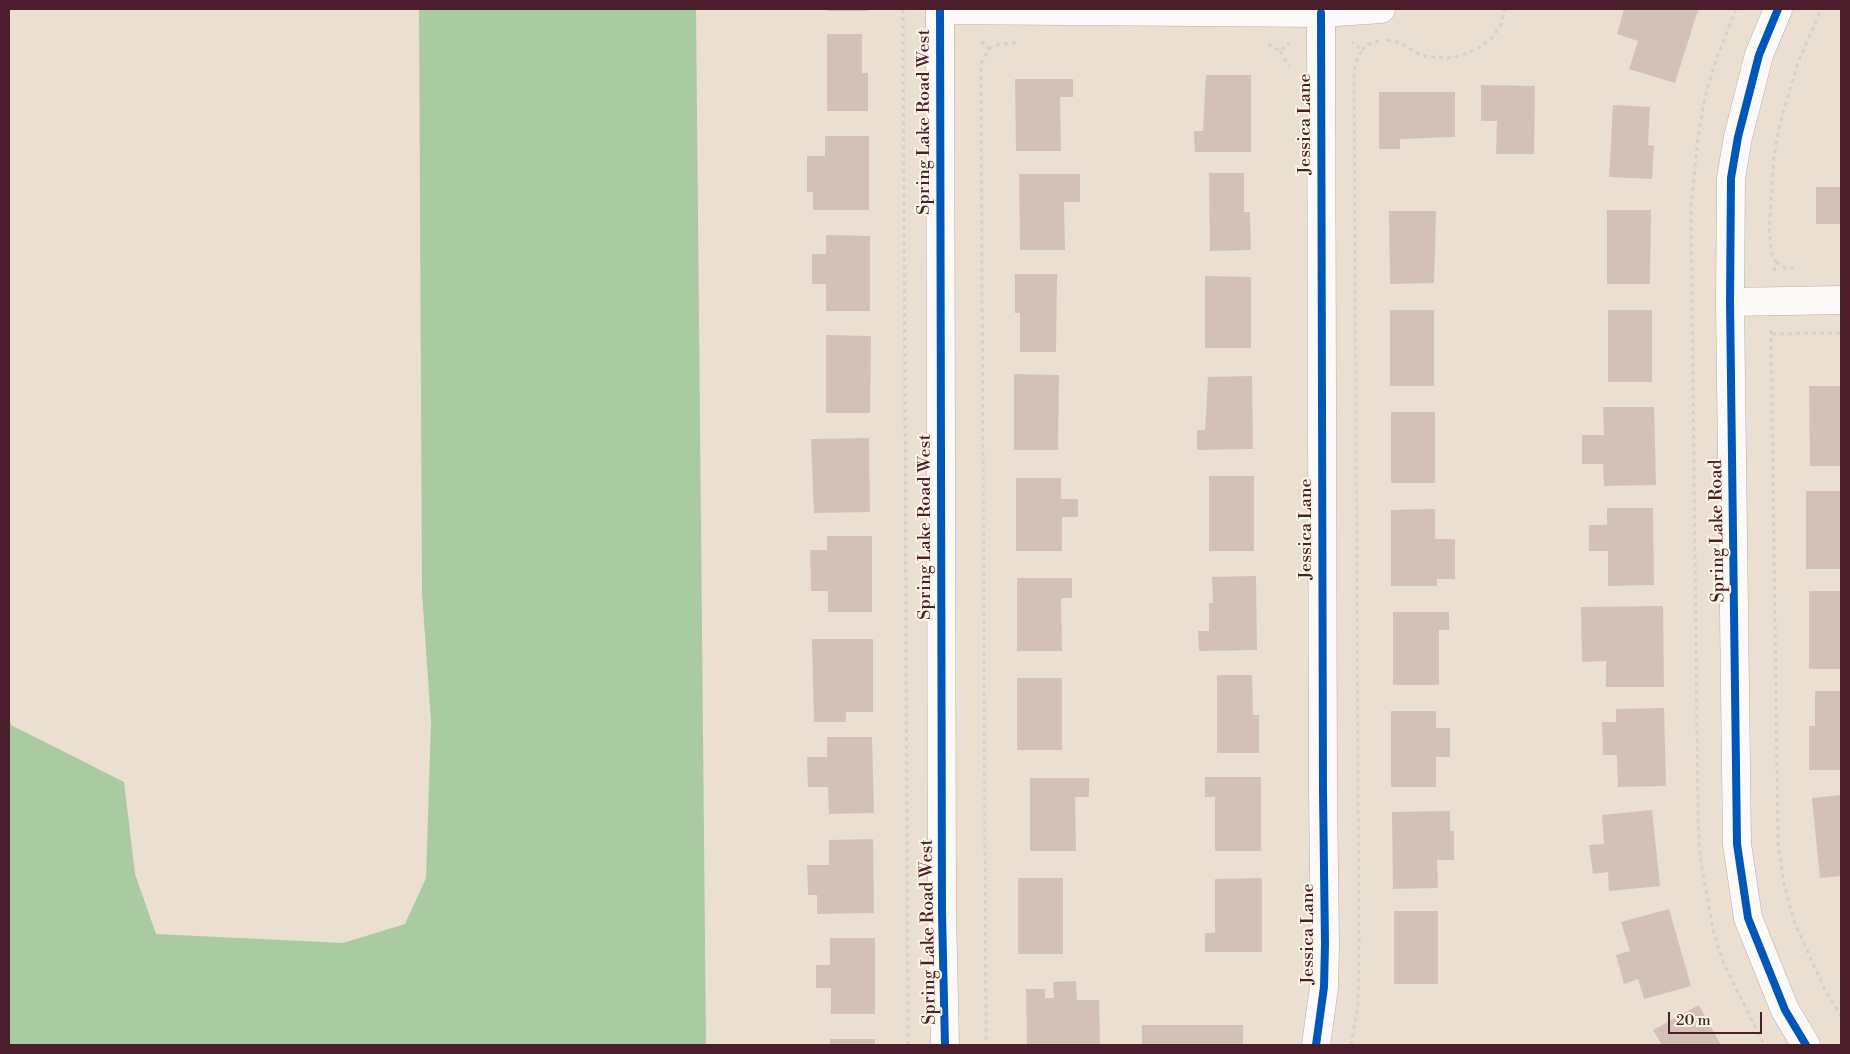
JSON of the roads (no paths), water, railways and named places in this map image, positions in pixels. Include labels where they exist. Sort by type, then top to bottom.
[{"type":"street","points":[[940,9],[1321,13],[1381,9]]},
{"type":"street","name":"Spring Lake Road West","points":[[940,9],[942,893],[945,1045]]},
{"type":"street","name":"Spring Lake Road","points":[[1778,9],[1759,55],[1738,136],[1731,178],[1730,302],[1737,844],[1748,918],[1785,1010],[1806,1045]]},
{"type":"street","name":"Jessica Lane","points":[[1316,1045],[1324,987],[1325,944],[1322,772],[1321,13]]},
{"type":"street","points":[[1730,302],[1841,300]]}]
